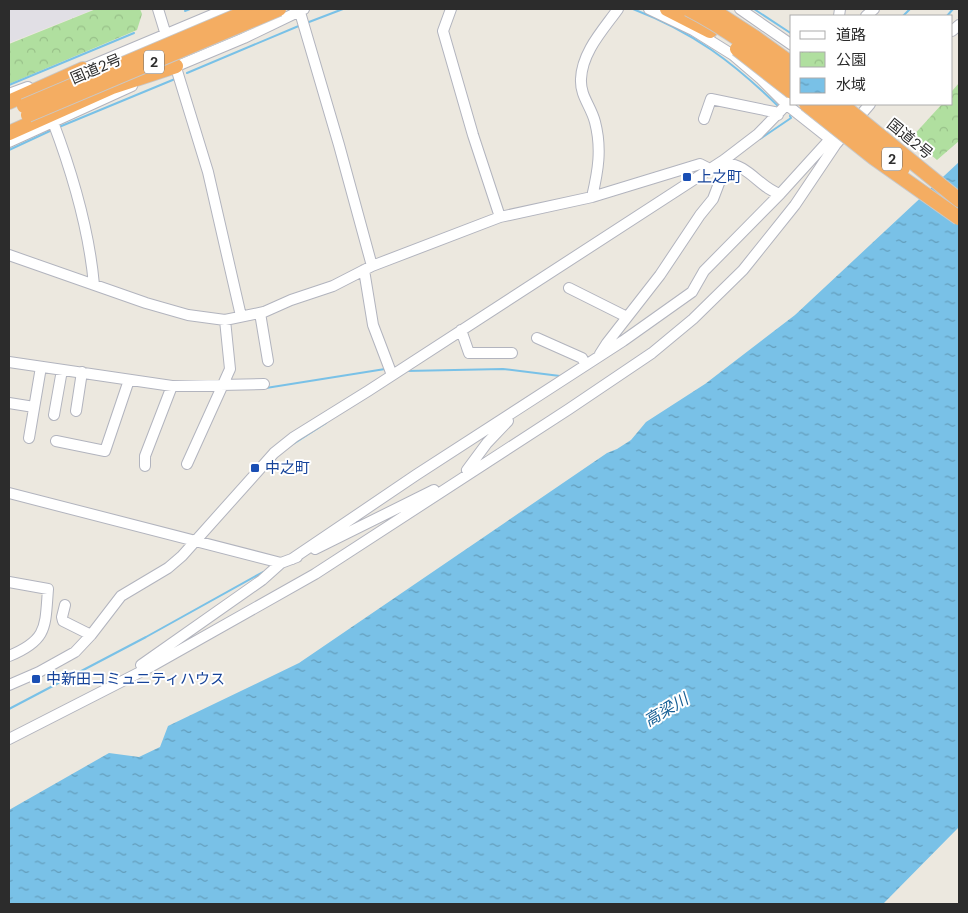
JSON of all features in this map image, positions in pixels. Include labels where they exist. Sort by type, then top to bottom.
[{"type":"highway","name":"国道2号","points":[[9,124],[26,110],[252,9]]},
{"type":"highway","name":"国道2号","points":[[9,112],[26,110],[279,9]]},
{"type":"highway","points":[[667,9],[710,31],[735,48],[790,99]]},
{"type":"highway","points":[[688,9],[743,42],[790,77]]},
{"type":"highway","points":[[711,9],[790,63]]},
{"type":"highway","points":[[728,9],[790,53]]},
{"type":"highway","points":[[9,133],[112,87],[176,66]]},
{"type":"highway","points":[[9,102],[83,69]]},
{"type":"highway","points":[[807,105],[874,158],[959,216]]},
{"type":"highway","name":"国道2号","points":[[825,105],[959,216]]},
{"type":"highway","name":"国道2号","points":[[842,105],[959,200]]},
{"type":"highway","points":[[853,105],[959,194]]},
{"type":"street","points":[[158,9],[208,172],[241,316]]},
{"type":"street","points":[[9,94],[64,72],[83,69],[226,9]]},
{"type":"street","points":[[9,142],[176,66],[244,38],[301,9],[339,145],[368,268],[373,325],[392,375]]},
{"type":"street","points":[[451,9],[443,30],[473,135],[500,218]]},
{"type":"street","points":[[592,198],[599,165],[599,154],[595,121],[581,92],[583,64],[595,41],[618,9]]},
{"type":"street","points":[[9,685],[39,672],[75,652],[91,635],[121,596],[168,568],[197,541],[200,535],[274,453],[294,437],[710,169],[725,162],[778,115],[790,99],[714,42],[678,22],[649,9]]},
{"type":"street","points":[[740,9],[790,44]]},
{"type":"street","points":[[747,67],[774,32]]},
{"type":"street","points":[[704,119],[711,99],[774,112],[778,115]]},
{"type":"street","points":[[796,105],[833,142]]},
{"type":"street","points":[[292,559],[585,363],[598,357],[692,292],[704,271],[869,105]]},
{"type":"street","points":[[53,122],[84,215],[92,258],[94,285]]},
{"type":"street","points":[[9,739],[135,674],[315,574],[652,353],[693,319],[742,270],[795,205],[833,142]]},
{"type":"street","points":[[725,162],[753,175],[772,192],[780,194]]},
{"type":"street","points":[[598,357],[660,275],[700,215],[713,199],[725,162]]},
{"type":"street","points":[[9,255],[146,303],[188,315],[225,320],[260,313],[333,286],[368,268],[500,218],[592,198],[700,164],[710,169]]},
{"type":"street","points":[[569,288],[627,317]]},
{"type":"street","points":[[260,313],[268,362]]},
{"type":"street","points":[[187,464],[230,369],[225,320]]},
{"type":"street","points":[[461,330],[469,353],[512,353]]},
{"type":"street","points":[[537,338],[582,358],[585,363]]},
{"type":"street","points":[[9,362],[40,369],[171,389],[264,384]]},
{"type":"street","points":[[29,438],[40,369]]},
{"type":"street","points":[[54,415],[62,372]]},
{"type":"street","points":[[76,411],[82,375]]},
{"type":"street","points":[[56,441],[105,451],[128,382]]},
{"type":"street","points":[[145,466],[145,456],[171,389]]},
{"type":"street","points":[[9,403],[34,408]]},
{"type":"street","points":[[469,473],[468,470],[487,443],[517,413],[518,409]]},
{"type":"street","points":[[135,674],[141,665],[262,580],[281,563],[335,540],[439,487],[450,486]]},
{"type":"street","points":[[9,493],[281,563]]},
{"type":"street","points":[[9,582],[48,589],[44,626],[40,637],[9,656]]},
{"type":"street","points":[[65,605],[63,621],[91,635]]},
{"type":"shaded area","points":[[9,9],[95,9],[9,43]]},
{"type":"green space","points":[[96,9],[140,9],[142,14],[137,30],[9,84],[9,44]]},
{"type":"green space","points":[[959,83],[959,141],[937,160],[911,138],[941,105],[953,105],[953,90]]},
{"type":"water","name":"高梁川","points":[[959,162],[959,827],[883,904],[9,904],[9,810],[109,753],[139,757],[160,747],[168,726],[299,663],[607,453],[631,440],[646,422],[705,384],[795,315]]},
{"type":"waterway","points":[[185,11],[190,9]]},
{"type":"waterway","points":[[309,22],[343,9]]},
{"type":"waterway","points":[[633,9],[675,28],[711,50],[745,76],[779,107]]},
{"type":"waterway","points":[[754,9],[790,33]]},
{"type":"waterway","points":[[904,15],[910,9]]},
{"type":"waterway","points":[[948,15],[953,9]]},
{"type":"waterway","points":[[187,73],[301,25]]},
{"type":"waterway","points":[[9,85],[134,33]]},
{"type":"waterway","points":[[59,127],[175,79]]},
{"type":"waterway","points":[[760,139],[791,118],[790,116]]},
{"type":"waterway","points":[[9,150],[52,130]]},
{"type":"waterway","points":[[780,187],[784,183]]},
{"type":"waterway","points":[[266,388],[385,369]]},
{"type":"waterway","points":[[406,371],[503,369],[560,376]]},
{"type":"waterway","points":[[290,446],[326,423]]},
{"type":"waterway","points":[[9,709],[146,637],[263,572]]},
{"type":"place","name":"上之町","points":[[687,177]]},
{"type":"place","name":"中之町","points":[[255,468]]},
{"type":"place","name":"中新田コミュニティハウス","points":[[36,679]]}]
